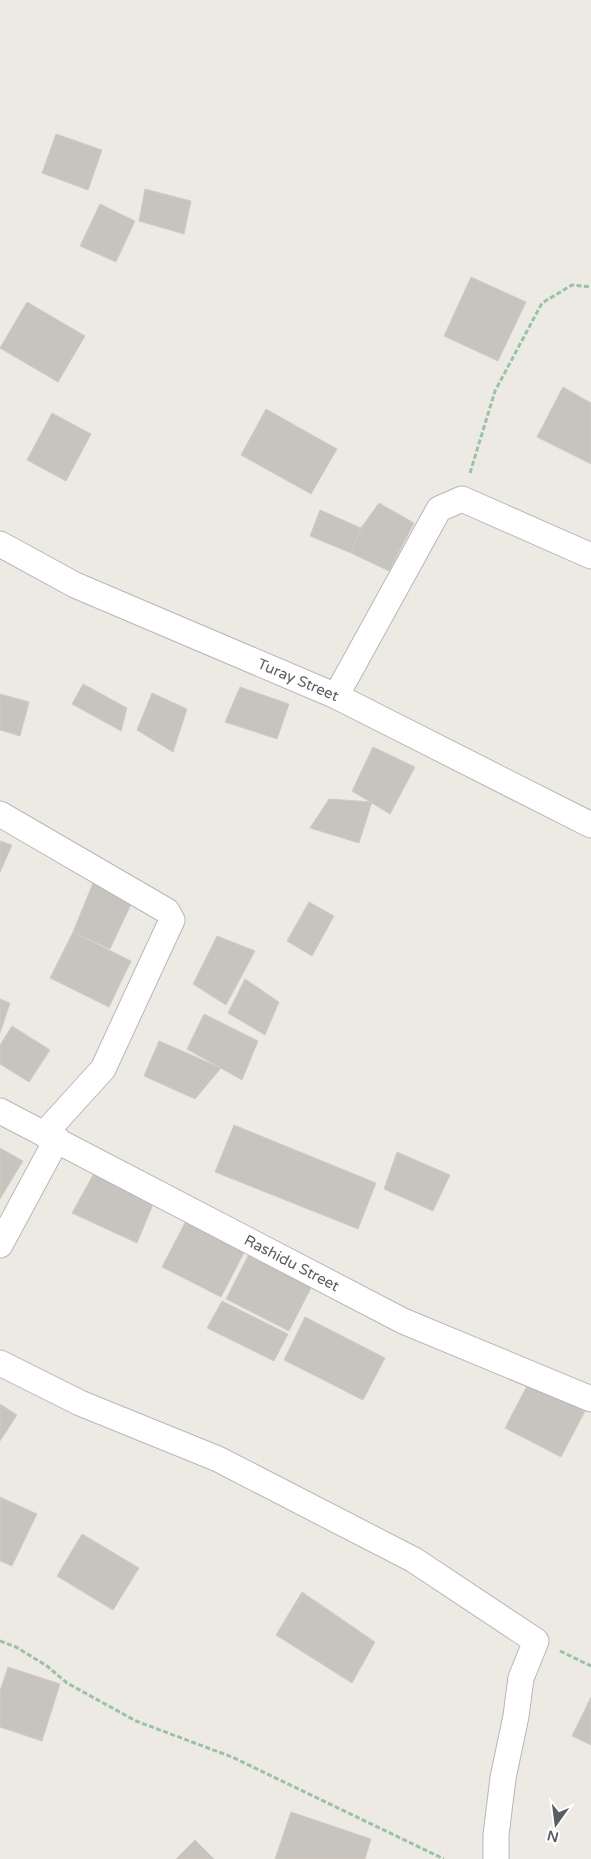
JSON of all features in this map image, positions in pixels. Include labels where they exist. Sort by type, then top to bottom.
[{"type":"street","points":[[336,696],[439,509],[462,499],[591,556]]},
{"type":"street","name":"Turay Street","points":[[0,544],[75,585],[336,696],[591,825]]},
{"type":"street","points":[[0,814],[167,911],[172,920],[103,1069],[50,1136],[0,1244]]},
{"type":"street","name":"Rashidu Street","points":[[0,1111],[403,1321],[591,1399]]},
{"type":"street","points":[[0,1363],[80,1403],[218,1459],[414,1560],[536,1641],[522,1678],[516,1716],[502,1778],[496,1835],[496,1859]]},
{"type":"path","points":[[462,499],[495,391],[542,302],[572,285],[591,287]]},
{"type":"path","points":[[0,1641],[16,1647],[47,1666],[67,1684],[136,1721],[232,1757],[444,1859]]},
{"type":"path","points":[[536,1641],[591,1666]]},
{"type":"building","points":[[56,134],[102,150],[88,190],[42,173]]},
{"type":"building","points":[[145,189],[191,201],[184,234],[139,221]]},
{"type":"building","points":[[100,204],[135,221],[116,262],[80,246]]},
{"type":"building","points":[[471,277],[526,302],[498,361],[444,336]]},
{"type":"building","points":[[27,302],[85,336],[58,382],[0,348]]},
{"type":"building","points":[[563,387],[591,403],[591,464],[537,437]]},
{"type":"building","points":[[266,409],[337,449],[311,494],[241,455]]},
{"type":"building","points":[[52,413],[91,434],[66,481],[27,460]]},
{"type":"building","points":[[379,503],[414,523],[389,571],[351,553],[361,528]]},
{"type":"building","points":[[320,510],[361,528],[351,553],[310,536]]},
{"type":"building","points":[[83,684],[127,708],[121,731],[72,704]]},
{"type":"building","points":[[240,687],[289,704],[277,739],[225,722]]},
{"type":"building","points":[[152,693],[187,709],[173,752],[137,730]]},
{"type":"building","points":[[0,694],[29,702],[20,736],[0,730]]},
{"type":"building","points":[[373,747],[415,767],[390,814],[352,791]]},
{"type":"building","points":[[329,799],[372,802],[359,843],[310,828]]},
{"type":"building","points":[[0,841],[12,845],[0,872]]},
{"type":"building","points":[[93,883],[133,900],[110,949],[73,932]]},
{"type":"building","points":[[309,902],[334,916],[312,956],[287,941]]},
{"type":"building","points":[[73,932],[131,961],[109,1007],[50,978]]},
{"type":"building","points":[[217,936],[255,951],[226,1005],[193,984]]},
{"type":"building","points":[[245,979],[279,1002],[265,1035],[228,1013]]},
{"type":"building","points":[[0,999],[10,1003],[0,1033]]},
{"type":"building","points":[[204,1014],[258,1041],[242,1080],[187,1049]]},
{"type":"building","points":[[12,1026],[50,1050],[29,1082],[0,1064],[0,1045]]},
{"type":"building","points":[[159,1041],[221,1068],[195,1099],[144,1076]]},
{"type":"building","points":[[234,1125],[376,1183],[358,1229],[215,1172]]},
{"type":"building","points":[[0,1148],[23,1161],[0,1199]]},
{"type":"building","points":[[397,1152],[450,1175],[433,1211],[384,1189]]},
{"type":"building","points":[[97,1168],[156,1197],[137,1243],[72,1213]]},
{"type":"building","points":[[187,1219],[246,1249],[221,1297],[162,1267]]},
{"type":"building","points":[[253,1246],[316,1278],[289,1331],[226,1299]]},
{"type":"building","points":[[222,1301],[288,1334],[274,1361],[207,1328]]},
{"type":"building","points":[[305,1317],[385,1358],[363,1400],[284,1360]]},
{"type":"building","points":[[529,1382],[585,1411],[561,1457],[505,1428]]},
{"type":"building","points":[[0,1404],[17,1415],[0,1441]]},
{"type":"building","points":[[0,1497],[37,1514],[12,1566],[0,1561]]},
{"type":"building","points":[[82,1534],[139,1568],[113,1610],[57,1576]]},
{"type":"building","points":[[302,1592],[375,1642],[352,1683],[276,1635]]},
{"type":"building","points":[[8,1667],[60,1684],[42,1741],[0,1727],[0,1691]]},
{"type":"building","points":[[591,1697],[591,1745],[572,1736]]},
{"type":"building","points":[[291,1812],[371,1839],[365,1859],[275,1859]]},
{"type":"building","points":[[195,1840],[214,1859],[176,1859]]}]
